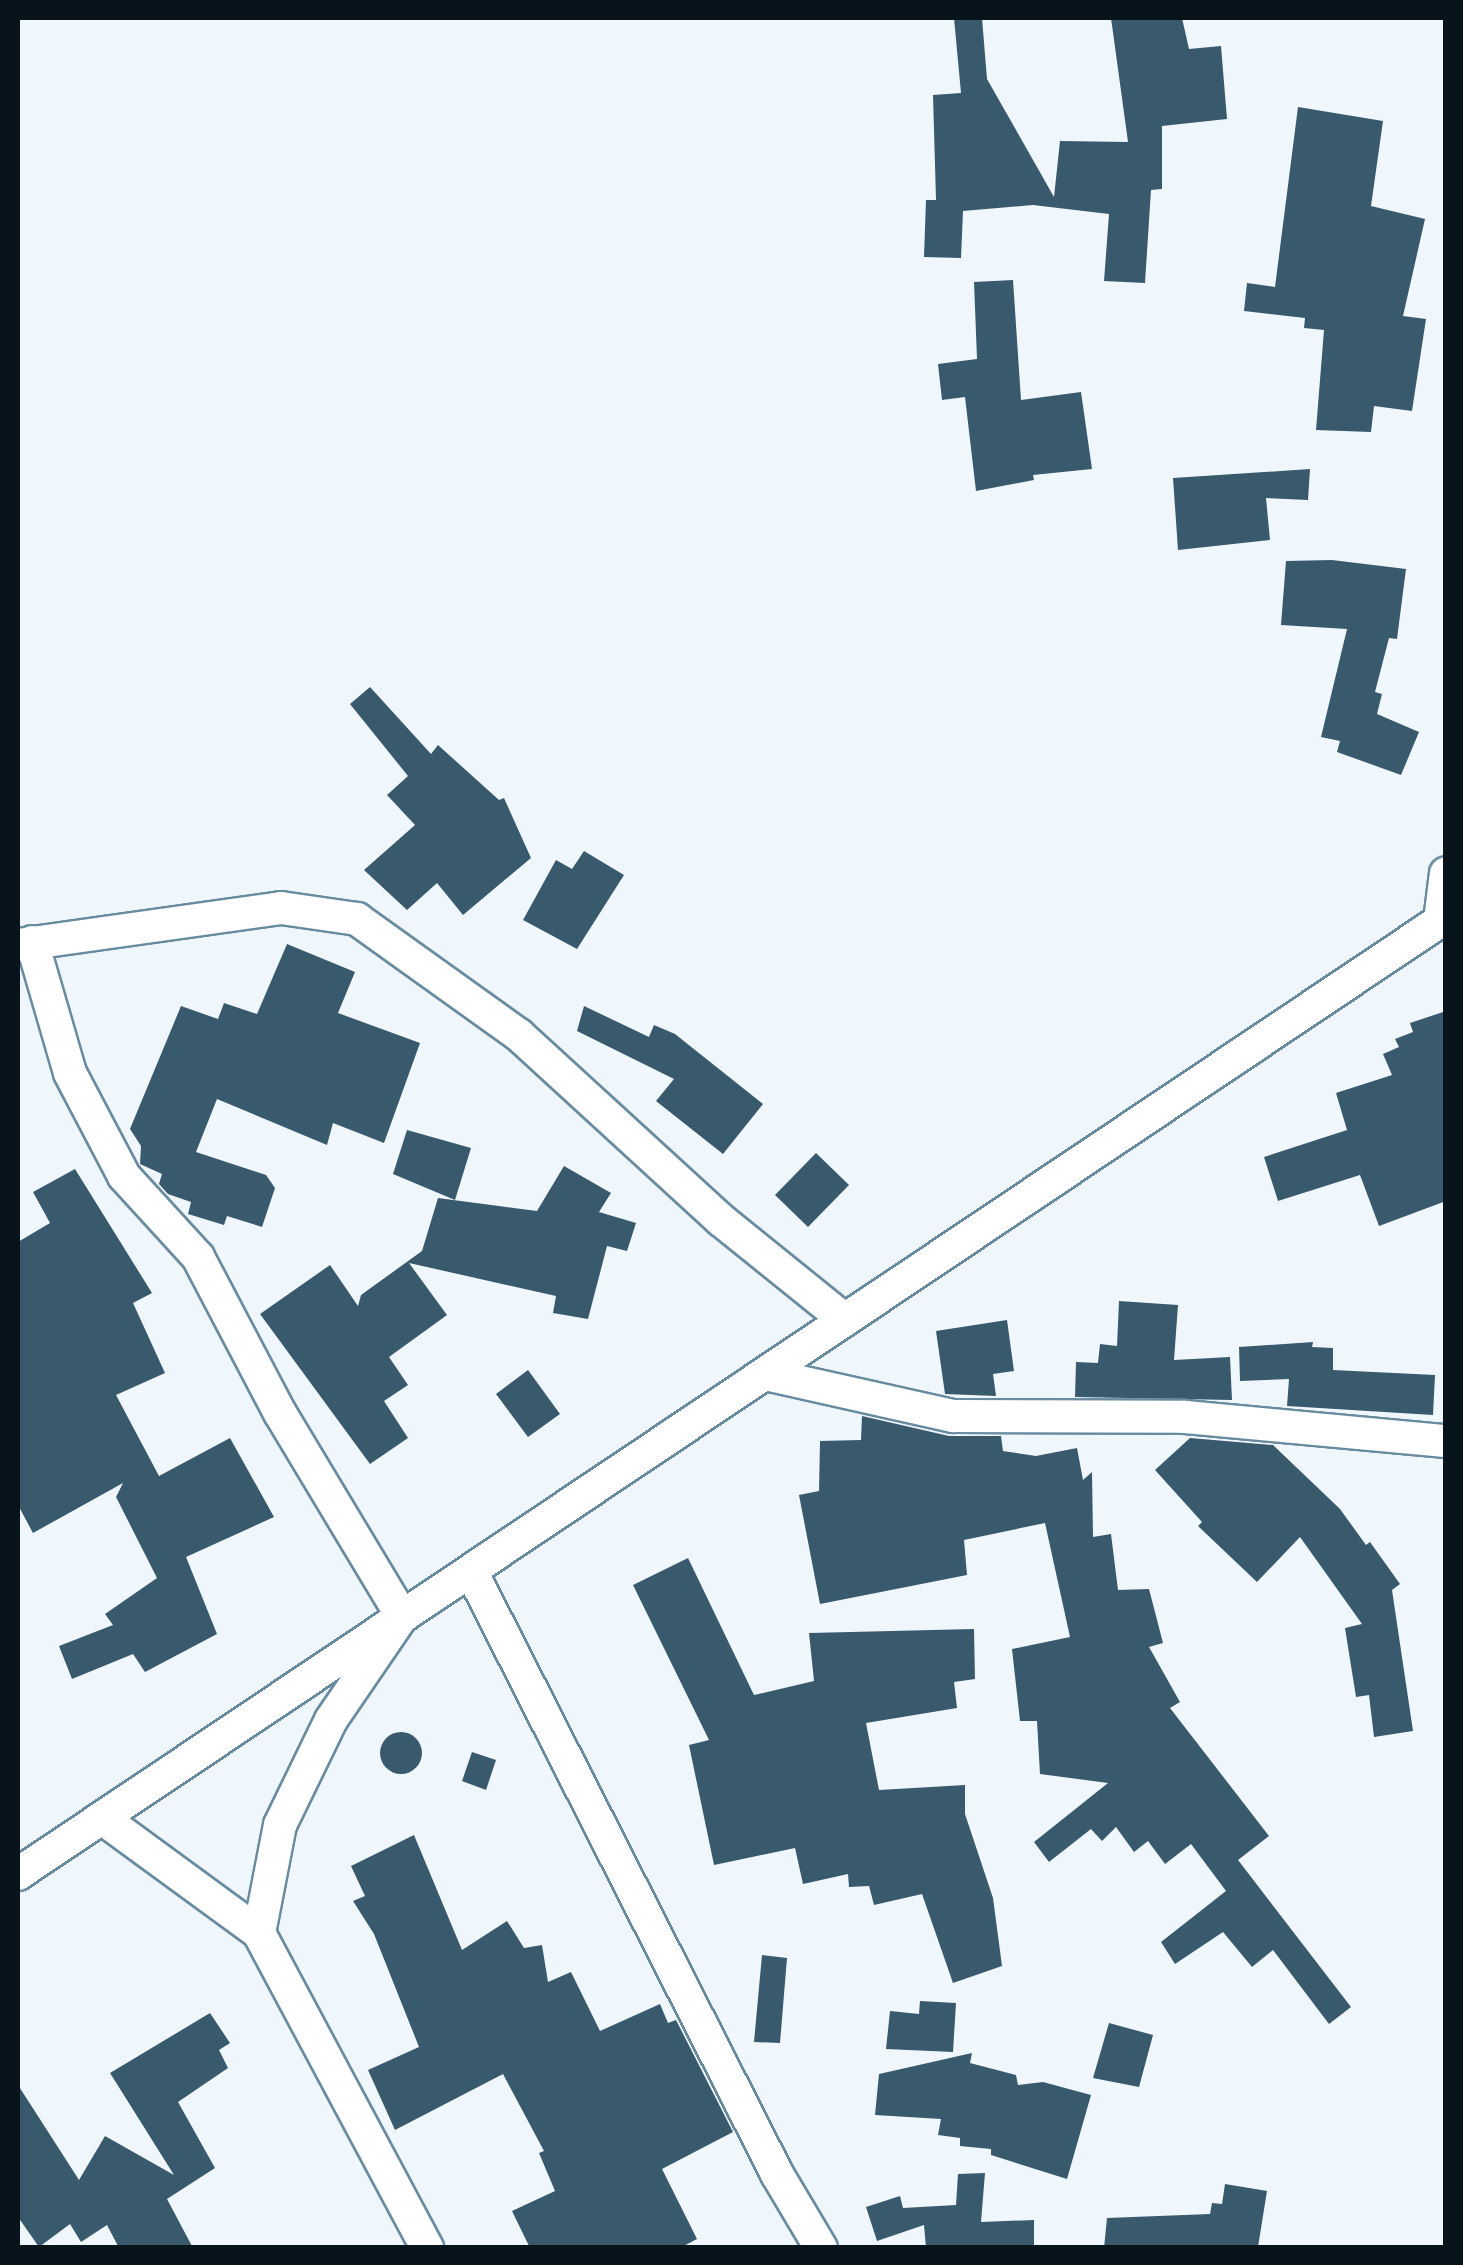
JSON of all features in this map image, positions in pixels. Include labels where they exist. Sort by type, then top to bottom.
[{"type":"street","points":[[18,1874],[1443,919],[1446,873]]},
{"type":"street","points":[[402,1616],[280,1413],[198,1257],[124,1176],[70,1074],[25,944],[281,908],[357,919],[518,1036],[721,1220],[845,1320]]},
{"type":"street","points":[[765,1374],[953,1416],[1186,1417],[1446,1441]]},
{"type":"street","points":[[470,1571],[777,2174],[821,2248]]},
{"type":"street","points":[[259,1933],[280,1824],[331,1720],[402,1616]]},
{"type":"street","points":[[102,1818],[259,1933],[425,2247]]},
{"type":"building","points":[[954,18],[982,18],[987,79],[1054,197],[1060,141],[1128,142],[1111,18],[1182,18],[1189,49],[1221,46],[1227,119],[1162,126],[1162,189],[1151,190],[1145,283],[1104,281],[1109,214],[1033,205],[963,211],[961,258],[924,257],[926,200],[936,200],[933,95],[961,93]]},
{"type":"building","points":[[1298,107],[1383,121],[1371,206],[1425,219],[1403,316],[1426,319],[1412,411],[1374,406],[1371,432],[1316,430],[1324,330],[1304,328],[1305,318],[1244,311],[1247,283],[1275,287]]},
{"type":"building","points":[[1013,280],[1021,400],[1081,392],[1092,469],[1033,475],[1034,480],[976,491],[965,397],[942,400],[938,364],[977,359],[974,282]]},
{"type":"building","points":[[1310,469],[1308,500],[1266,498],[1270,540],[1178,550],[1173,478]]},
{"type":"building","points":[[1332,560],[1406,569],[1397,639],[1389,638],[1375,692],[1382,694],[1377,714],[1419,732],[1401,775],[1337,752],[1340,741],[1321,737],[1347,629],[1281,625],[1286,561]]},
{"type":"building","points":[[370,687],[431,754],[438,745],[499,800],[504,798],[531,858],[463,915],[437,883],[407,910],[364,870],[415,825],[387,795],[408,776],[350,704]]},
{"type":"building","points":[[584,851],[624,875],[577,949],[523,920],[556,860],[572,869]]},
{"type":"building","points":[[287,944],[355,972],[338,1013],[420,1043],[384,1143],[333,1123],[327,1145],[217,1099],[196,1152],[266,1175],[275,1188],[262,1227],[227,1216],[224,1225],[188,1214],[191,1202],[168,1194],[159,1184],[162,1174],[140,1164],[141,1146],[130,1129],[181,1006],[218,1019],[224,1003],[257,1014]]},
{"type":"building","points":[[584,1006],[649,1037],[654,1025],[675,1034],[763,1104],[723,1154],[656,1101],[674,1079],[577,1031]]},
{"type":"building","points":[[1446,1011],[1446,1201],[1379,1226],[1360,1175],[1278,1201],[1264,1157],[1347,1130],[1336,1093],[1392,1075],[1383,1054],[1399,1047],[1395,1039],[1413,1032],[1410,1023]]},
{"type":"building","points":[[407,1130],[471,1148],[455,1200],[393,1174]]},
{"type":"building","points":[[816,1153],[849,1185],[808,1227],[775,1195]]},
{"type":"building","points":[[564,1166],[611,1193],[599,1212],[636,1223],[627,1251],[607,1246],[588,1319],[553,1313],[556,1296],[409,1263],[447,1315],[389,1357],[408,1385],[384,1401],[408,1438],[370,1464],[260,1314],[330,1265],[358,1306],[361,1295],[422,1251],[438,1198],[537,1211]]},
{"type":"building","points":[[75,1169],[152,1293],[133,1303],[165,1373],[116,1395],[159,1476],[230,1438],[274,1517],[186,1557],[217,1634],[145,1672],[133,1654],[72,1679],[59,1646],[113,1625],[105,1614],[157,1578],[116,1497],[123,1483],[33,1533],[18,1505],[18,1242],[50,1223],[33,1192]]},
{"type":"building","points":[[1119,1301],[1178,1305],[1174,1360],[1230,1357],[1232,1400],[1075,1397],[1076,1362],[1098,1363],[1100,1344],[1117,1346]]},
{"type":"building","points":[[1007,1320],[1014,1371],[993,1374],[996,1396],[945,1394],[936,1331]]},
{"type":"building","points":[[1313,1342],[1312,1347],[1333,1348],[1333,1370],[1435,1375],[1433,1415],[1287,1406],[1289,1379],[1240,1381],[1239,1347]]},
{"type":"building","points":[[528,1370],[560,1414],[528,1437],[496,1394]]},
{"type":"building","points":[[862,1416],[949,1436],[1001,1436],[1003,1451],[1036,1456],[1077,1448],[1083,1480],[1092,1472],[1093,1537],[1111,1534],[1118,1590],[1149,1589],[1163,1643],[1149,1647],[1180,1702],[1170,1708],[1269,1836],[1238,1860],[1351,2007],[1329,2024],[1273,1950],[1252,1967],[1223,1932],[1175,1964],[1161,1942],[1226,1891],[1191,1844],[1165,1864],[1148,1841],[1134,1852],[1116,1827],[1102,1841],[1091,1829],[1049,1862],[1034,1842],[1108,1783],[1040,1774],[1037,1721],[1020,1721],[1012,1649],[1070,1637],[1045,1523],[964,1540],[967,1575],[820,1604],[799,1495],[819,1491],[820,1441],[861,1440]]},
{"type":"building","points":[[1190,1438],[1273,1445],[1340,1509],[1366,1545],[1370,1542],[1400,1584],[1392,1590],[1413,1731],[1374,1737],[1369,1695],[1356,1697],[1345,1628],[1362,1624],[1300,1537],[1257,1582],[1198,1526],[1202,1522],[1155,1470]]},
{"type":"building","points":[[688,1558],[754,1695],[814,1681],[809,1633],[974,1629],[975,1679],[954,1682],[957,1708],[866,1723],[879,1790],[965,1785],[965,1814],[993,1898],[1002,1966],[953,1983],[922,1894],[874,1905],[869,1886],[849,1887],[848,1874],[803,1884],[795,1848],[714,1865],[689,1745],[709,1740],[633,1585]]},
{"type":"building","points":[[401,1732],[416,1738],[422,1753],[416,1768],[401,1774],[386,1768],[380,1753],[386,1738]]},
{"type":"building","points":[[472,1752],[496,1760],[486,1790],[462,1781]]},
{"type":"building","points":[[414,1835],[462,1950],[507,1921],[524,1948],[542,1945],[548,1982],[571,1972],[600,2031],[660,2004],[668,2023],[676,2020],[733,2132],[662,2169],[697,2239],[680,2248],[530,2248],[512,2211],[555,2191],[539,2153],[544,2151],[503,2074],[395,2130],[368,2070],[419,2047],[374,1934],[353,1901],[365,1896],[351,1866]]},
{"type":"building","points":[[762,1955],[787,1958],[780,2043],[754,2042]]},
{"type":"building","points":[[920,2001],[956,2003],[953,2052],[886,2049],[890,2011],[919,2014]]},
{"type":"building","points":[[210,2013],[230,2043],[219,2050],[228,2068],[178,2102],[215,2168],[167,2199],[193,2248],[119,2248],[107,2225],[81,2242],[70,2224],[39,2247],[18,2217],[18,2085],[79,2180],[105,2136],[174,2175],[110,2073]]},
{"type":"building","points":[[1109,2023],[1153,2035],[1139,2087],[1093,2078]]},
{"type":"building","points":[[972,2053],[970,2063],[1016,2075],[1018,2085],[1043,2082],[1091,2095],[1067,2179],[991,2155],[991,2149],[960,2146],[960,2138],[938,2135],[941,2119],[875,2115],[879,2074]]},
{"type":"building","points":[[985,2173],[981,2222],[1034,2220],[1034,2248],[926,2248],[924,2225],[877,2241],[866,2207],[900,2196],[903,2208],[956,2205],[958,2174]]},
{"type":"building","points":[[1225,2184],[1267,2191],[1258,2247],[1104,2248],[1107,2218],[1210,2214],[1212,2203],[1222,2204]]}]
